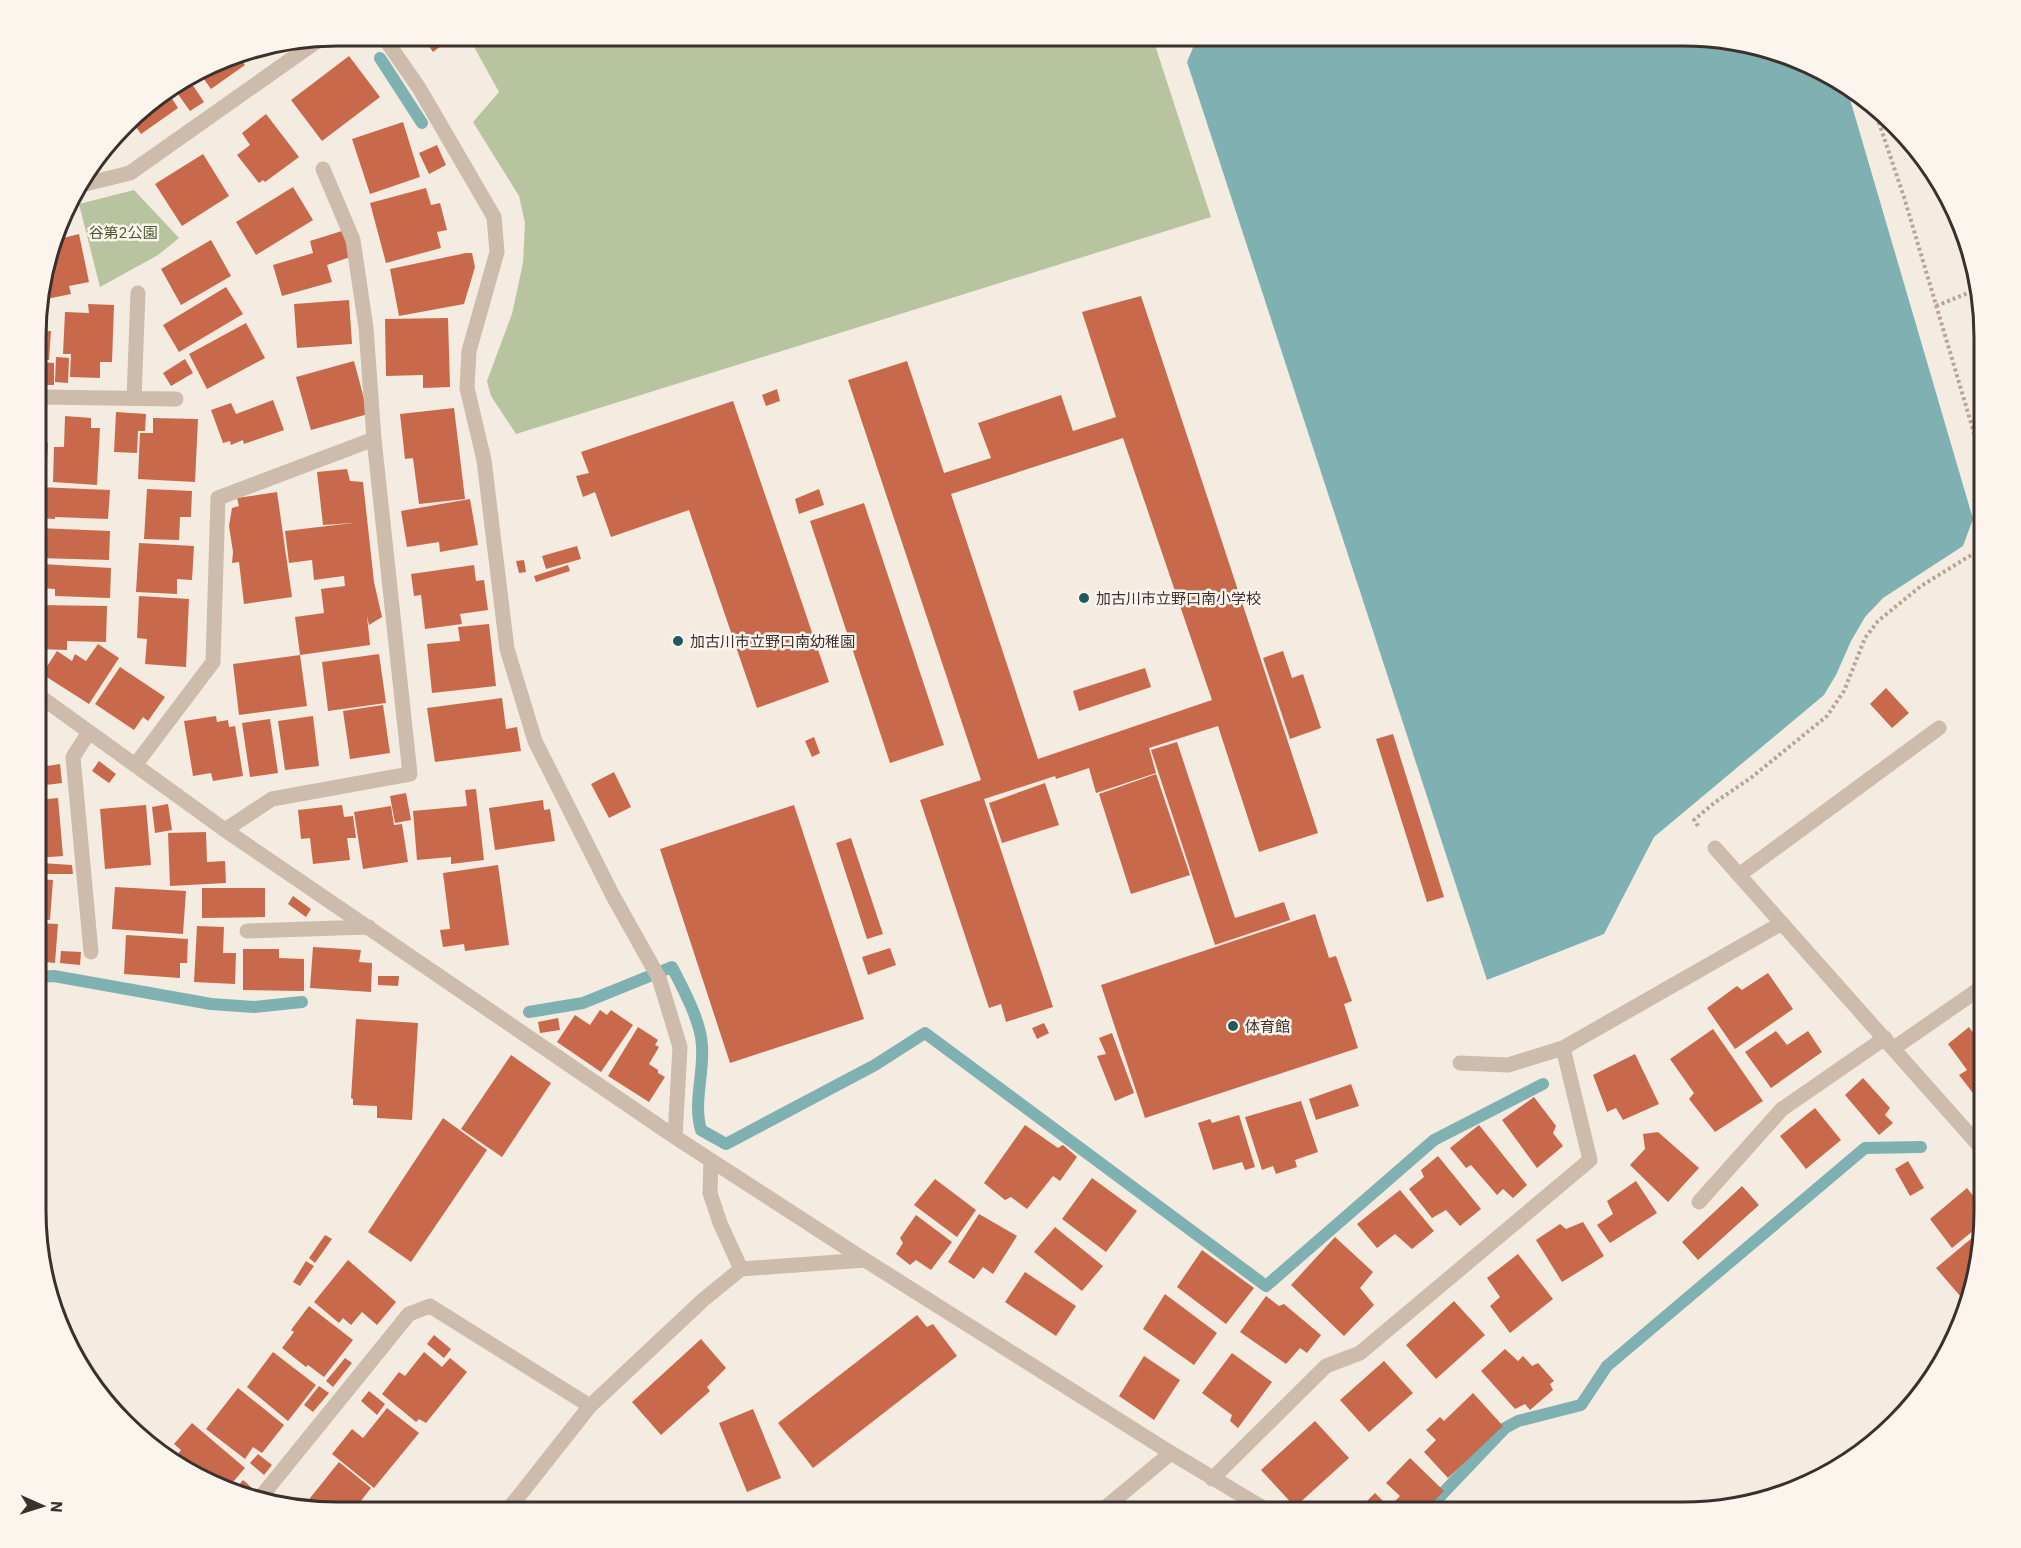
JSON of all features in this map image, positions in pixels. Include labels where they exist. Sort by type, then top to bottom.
[{"type":"street","points":[[389,46],[419,88],[494,218],[497,252],[469,351],[467,388],[484,460],[507,649],[536,741],[613,896],[658,978],[680,1047],[675,1137]]},
{"type":"street","points":[[92,182],[130,173],[307,48]]},
{"type":"street","points":[[225,830],[272,799],[410,774],[374,439],[366,328],[353,240],[323,169]]},
{"type":"street","points":[[134,398],[138,293]]},
{"type":"street","points":[[46,397],[176,399]]},
{"type":"street","points":[[136,764],[213,662],[218,498],[374,439]]},
{"type":"street","points":[[46,701],[225,830],[675,1137],[865,1260],[1212,1479],[1252,1502]]},
{"type":"street","points":[[1739,875],[1939,728]]},
{"type":"street","points":[[89,732],[73,757],[91,952]]},
{"type":"street","points":[[1715,848],[1974,1141]]},
{"type":"street","points":[[1460,1063],[1508,1065],[1563,1048],[1782,924]]},
{"type":"street","points":[[247,931],[369,927]]},
{"type":"street","points":[[1700,1202],[1782,1109],[1974,991]]},
{"type":"street","points":[[1212,1479],[1326,1366],[1360,1353],[1590,1160],[1563,1048]]},
{"type":"street","points":[[711,1160],[710,1193],[720,1223],[741,1269]]},
{"type":"street","points":[[514,1502],[590,1406],[703,1300],[741,1269],[865,1260]]},
{"type":"street","points":[[264,1493],[409,1314],[430,1306],[590,1406]]},
{"type":"street","points":[[1112,1502],[1171,1453]]},
{"type":"path","points":[[1879,123],[1904,197],[1974,433]]},
{"type":"path","points":[[1936,306],[1971,292]]},
{"type":"path","points":[[1715,848],[1694,820],[1714,802],[1752,777],[1827,716],[1844,691],[1865,638],[1878,621],[1921,586],[1974,553]]},
{"type":"green space","points":[[474,46],[1155,46],[1211,217],[516,434],[491,396],[487,381],[512,314],[523,263],[525,223],[519,196],[473,122],[499,92]]},
{"type":"green space","name":"谷第2公園","points":[[134,190],[179,238],[158,255],[100,287],[79,204]]},
{"type":"water","points":[[1194,46],[1703,47],[1740,52],[1777,62],[1829,85],[1850,99],[1973,519],[1963,546],[1883,598],[1865,617],[1824,695],[1654,837],[1604,934],[1487,980],[1187,62]]},
{"type":"building","points":[[429,46],[441,46],[433,52]]},
{"type":"building","points":[[349,56],[380,97],[322,141],[291,100]]},
{"type":"building","points":[[243,62],[245,65],[211,89],[204,79]]},
{"type":"building","points":[[193,85],[204,102],[190,111],[178,94]]},
{"type":"building","points":[[172,99],[178,108],[141,134],[137,128]]},
{"type":"building","points":[[266,114],[299,157],[265,182],[263,180],[259,183],[237,155],[250,145],[242,133]]},
{"type":"building","points":[[403,122],[420,177],[370,194],[352,139]]},
{"type":"building","points":[[437,145],[446,165],[429,174],[419,153]]},
{"type":"building","points":[[203,154],[229,196],[182,226],[155,184]]},
{"type":"building","points":[[293,187],[313,220],[256,255],[236,222]]},
{"type":"building","points":[[426,188],[431,205],[440,203],[447,230],[437,232],[441,248],[386,263],[370,203]]},
{"type":"building","points":[[345,230],[353,256],[327,265],[332,282],[282,296],[273,265],[313,253],[310,241]]},
{"type":"building","points":[[79,234],[89,282],[69,286],[71,294],[49,299],[56,262],[64,238]]},
{"type":"building","points":[[211,240],[231,276],[181,305],[161,269]]},
{"type":"building","points":[[472,253],[475,267],[464,304],[399,316],[390,269]]},
{"type":"building","points":[[226,287],[243,314],[179,352],[163,325]]},
{"type":"building","points":[[1141,296],[1318,833],[1259,852],[1218,726],[1149,748],[1156,773],[1096,793],[1089,768],[1056,779],[1055,776],[984,799],[1053,1007],[1006,1022],[1001,1004],[989,1008],[920,800],[981,780],[848,380],[907,361],[944,473],[991,458],[978,423],[1061,395],[1073,431],[1116,417],[1082,312]],"holes":[[[1123,438],[1212,700],[1038,759],[951,494]]]},
{"type":"building","points":[[349,300],[352,344],[297,348],[294,304]]},
{"type":"building","points":[[88,304],[114,305],[112,362],[100,362],[100,378],[70,377],[71,354],[63,354],[65,312],[89,313]]},
{"type":"building","points":[[448,318],[450,387],[423,388],[423,375],[386,376],[385,319]]},
{"type":"building","points":[[246,323],[265,358],[207,389],[189,354]]},
{"type":"building","points":[[46,331],[51,331],[49,360],[46,360]]},
{"type":"building","points":[[56,357],[69,358],[68,383],[55,382]]},
{"type":"building","points":[[185,359],[193,373],[171,386],[163,373]]},
{"type":"building","points":[[354,361],[368,414],[311,430],[296,377]]},
{"type":"building","points":[[46,362],[54,363],[54,385],[46,385]]},
{"type":"building","points":[[777,389],[780,401],[766,406],[762,395]]},
{"type":"building","points":[[273,400],[284,430],[244,444],[243,440],[231,445],[230,441],[223,443],[211,410],[231,403],[236,414]]},
{"type":"building","points":[[733,401],[829,682],[757,708],[689,510],[611,537],[595,492],[583,497],[576,476],[589,473],[581,452]]},
{"type":"building","points":[[454,408],[465,499],[419,504],[413,458],[405,459],[400,414]]},
{"type":"building","points":[[116,412],[146,414],[145,431],[138,431],[137,453],[114,452]]},
{"type":"building","points":[[65,416],[91,418],[91,428],[100,428],[97,485],[53,482],[54,447],[64,447]]},
{"type":"building","points":[[153,418],[198,419],[195,482],[138,479],[140,433],[153,433]]},
{"type":"building","points":[[46,443],[48,443],[47,462]]},
{"type":"building","points":[[347,469],[350,481],[363,482],[374,582],[382,617],[369,625],[367,616],[370,645],[300,655],[295,617],[324,613],[321,589],[345,586],[344,576],[314,580],[312,560],[289,563],[285,531],[353,523],[323,525],[317,472]]},
{"type":"building","points":[[46,487],[110,490],[108,519],[55,517],[55,519],[46,518]]},
{"type":"building","points":[[147,489],[192,491],[191,517],[180,517],[179,540],[144,539]]},
{"type":"building","points":[[819,489],[824,505],[799,514],[795,499]]},
{"type":"building","points":[[277,492],[292,597],[244,604],[239,562],[232,563],[233,552],[229,526],[232,508],[239,506],[237,498]]},
{"type":"building","points":[[470,499],[478,545],[440,552],[439,542],[407,547],[401,511]]},
{"type":"building","points":[[864,503],[944,745],[890,763],[810,521]]},
{"type":"building","points":[[46,528],[110,531],[109,560],[46,558]]},
{"type":"building","points":[[139,543],[194,546],[192,580],[177,579],[177,594],[136,592]]},
{"type":"building","points":[[577,546],[581,559],[546,569],[542,556]]},
{"type":"building","points":[[524,560],[526,572],[519,573],[516,561]]},
{"type":"building","points":[[46,564],[111,568],[110,598],[55,596],[55,589],[46,588]]},
{"type":"building","points":[[474,565],[476,581],[484,580],[488,610],[460,614],[462,624],[425,629],[421,595],[414,596],[411,574]]},
{"type":"building","points":[[568,565],[570,571],[536,582],[534,576]]},
{"type":"building","points":[[139,596],[189,599],[186,667],[145,664],[147,639],[137,638]]},
{"type":"building","points":[[46,605],[107,606],[106,642],[67,641],[67,650],[46,649]]},
{"type":"building","points":[[489,624],[496,686],[432,693],[427,644],[460,641],[458,627]]},
{"type":"building","points":[[98,644],[119,658],[89,704],[46,677],[46,668],[57,651],[72,661],[75,654],[86,661]]},
{"type":"building","points":[[1283,651],[1292,678],[1303,674],[1321,728],[1290,739],[1263,658]]},
{"type":"building","points":[[379,654],[386,703],[328,711],[322,662]]},
{"type":"building","points":[[300,655],[307,706],[239,715],[233,664]]},
{"type":"building","points":[[120,667],[165,697],[148,721],[143,717],[134,730],[95,704]]},
{"type":"building","points":[[1145,668],[1151,687],[1079,711],[1073,691]]},
{"type":"building","points":[[1886,688],[1909,713],[1892,728],[1870,704]]},
{"type":"building","points":[[502,698],[506,729],[517,727],[521,751],[435,762],[427,708]]},
{"type":"building","points":[[383,705],[390,753],[350,759],[343,711]]},
{"type":"building","points":[[216,716],[217,722],[228,720],[229,727],[235,726],[243,776],[213,781],[211,773],[193,776],[184,721]]},
{"type":"building","points":[[313,716],[319,766],[285,770],[278,721]]},
{"type":"building","points":[[270,719],[278,773],[250,777],[242,723]]},
{"type":"building","points":[[1393,734],[1444,897],[1427,902],[1376,739]]},
{"type":"building","points":[[814,737],[820,753],[812,757],[805,741]]},
{"type":"building","points":[[1177,742],[1235,918],[1284,902],[1290,920],[1215,945],[1151,750]]},
{"type":"building","points":[[46,758],[47,766],[60,764],[62,783],[46,785]]},
{"type":"building","points":[[99,761],[116,774],[109,783],[92,771]]},
{"type":"building","points":[[614,772],[631,807],[609,818],[591,784]]},
{"type":"building","points":[[1156,774],[1190,875],[1131,894],[1099,794]]},
{"type":"building","points":[[1045,783],[1059,825],[1002,843],[989,803]]},
{"type":"building","points":[[476,789],[484,860],[451,864],[451,857],[417,860],[413,811],[467,806],[465,790]]},
{"type":"building","points":[[406,793],[411,820],[395,823],[390,796]]},
{"type":"building","points":[[58,798],[63,856],[46,857],[46,799]]},
{"type":"building","points":[[543,800],[544,810],[550,809],[555,841],[495,850],[489,808]]},
{"type":"building","points":[[168,804],[172,830],[155,833],[152,807]]},
{"type":"building","points":[[146,805],[151,865],[105,869],[100,809]]},
{"type":"building","points":[[342,805],[344,817],[353,816],[356,838],[347,838],[350,860],[313,864],[310,838],[301,839],[298,810]]},
{"type":"building","points":[[794,805],[864,1019],[730,1063],[660,849]]},
{"type":"building","points":[[391,806],[394,825],[402,824],[408,862],[363,869],[354,812]]},
{"type":"building","points":[[206,832],[207,862],[225,861],[226,883],[170,886],[168,833]]},
{"type":"building","points":[[851,838],[883,934],[867,939],[836,843]]},
{"type":"building","points":[[46,863],[72,865],[73,874],[46,874]]},
{"type":"building","points":[[498,865],[509,945],[465,951],[464,944],[443,947],[440,930],[450,929],[443,873]]},
{"type":"building","points":[[46,880],[53,880],[50,920],[46,920]]},
{"type":"building","points":[[115,887],[186,891],[183,934],[112,929]]},
{"type":"building","points":[[202,888],[265,888],[265,917],[202,918]]},
{"type":"building","points":[[293,896],[311,909],[306,917],[288,904]]},
{"type":"building","name":"体育館","points":[[1315,914],[1329,958],[1336,956],[1352,1001],[1344,1004],[1358,1048],[1145,1118],[1101,985]]},
{"type":"building","points":[[46,923],[58,924],[55,963],[46,962]]},
{"type":"building","points":[[197,926],[224,927],[223,953],[236,953],[235,984],[194,982]]},
{"type":"building","points":[[126,935],[188,939],[187,963],[180,963],[180,978],[124,974]]},
{"type":"building","points":[[313,947],[361,950],[359,962],[372,963],[371,992],[310,988]]},
{"type":"building","points":[[890,948],[896,965],[868,975],[862,957]]},
{"type":"building","points":[[243,949],[279,949],[279,958],[304,959],[304,991],[243,990]]},
{"type":"building","points":[[61,951],[81,952],[80,965],[60,963]]},
{"type":"building","points":[[1768,973],[1793,1009],[1735,1049],[1707,1008],[1737,986],[1742,990]]},
{"type":"building","points":[[378,976],[399,976],[398,986],[378,985]]},
{"type":"building","points":[[600,1010],[607,1015],[611,1010],[633,1025],[601,1072],[557,1042],[575,1015],[590,1025]]},
{"type":"building","points":[[558,1018],[560,1030],[540,1033],[538,1022]]},
{"type":"building","points":[[356,1019],[418,1023],[412,1120],[377,1118],[377,1106],[353,1105],[351,1098]]},
{"type":"building","points":[[1044,1023],[1049,1033],[1037,1039],[1032,1028]]},
{"type":"building","points":[[638,1027],[658,1040],[655,1045],[659,1047],[649,1064],[665,1077],[649,1102],[608,1076]]},
{"type":"building","points":[[1969,1027],[1974,1034],[1974,1094],[1959,1075],[1967,1070],[1948,1044]]},
{"type":"building","points":[[1713,1029],[1763,1101],[1715,1132],[1689,1099],[1694,1093],[1670,1059]]},
{"type":"building","points":[[1776,1031],[1787,1045],[1808,1031],[1822,1052],[1771,1088],[1745,1052]]},
{"type":"building","points":[[1112,1033],[1134,1093],[1115,1101],[1097,1056],[1106,1054],[1099,1038]]},
{"type":"building","points":[[1635,1054],[1659,1104],[1623,1120],[1616,1108],[1607,1112],[1593,1075]]},
{"type":"building","points":[[511,1055],[551,1083],[502,1157],[461,1129]]},
{"type":"building","points":[[1863,1078],[1890,1108],[1885,1115],[1893,1123],[1879,1135],[1845,1095]]},
{"type":"building","points":[[1351,1084],[1359,1106],[1316,1120],[1309,1099]]},
{"type":"building","points":[[1534,1097],[1556,1126],[1553,1133],[1563,1146],[1537,1168],[1502,1120]]},
{"type":"building","points":[[1301,1101],[1318,1152],[1295,1160],[1297,1167],[1276,1174],[1273,1166],[1262,1170],[1245,1117]]},
{"type":"building","points":[[1815,1108],[1841,1140],[1806,1169],[1780,1136]]},
{"type":"building","points":[[1239,1115],[1255,1167],[1245,1170],[1242,1162],[1213,1170],[1198,1123],[1210,1119],[1212,1123]]},
{"type":"building","points":[[443,1118],[487,1150],[411,1262],[368,1232]]},
{"type":"building","points":[[1025,1125],[1058,1148],[1063,1145],[1077,1157],[1060,1181],[1053,1176],[1027,1209],[1011,1197],[1005,1200],[984,1183]]},
{"type":"building","points":[[1479,1125],[1527,1185],[1513,1198],[1503,1189],[1497,1195],[1471,1165],[1466,1168],[1450,1148]]},
{"type":"building","points":[[1658,1132],[1699,1168],[1668,1202],[1630,1165],[1645,1149],[1643,1134]]},
{"type":"building","points":[[1438,1156],[1481,1209],[1460,1226],[1446,1210],[1432,1218],[1409,1189],[1424,1177],[1421,1170]]},
{"type":"building","points":[[1908,1161],[1924,1188],[1910,1196],[1895,1169]]},
{"type":"building","points":[[1092,1178],[1137,1211],[1106,1252],[1062,1219]]},
{"type":"building","points":[[935,1179],[976,1210],[957,1237],[914,1205]]},
{"type":"building","points":[[1636,1181],[1657,1213],[1610,1243],[1597,1225],[1613,1214],[1607,1201]]},
{"type":"building","points":[[1742,1186],[1759,1205],[1698,1260],[1682,1242]]},
{"type":"building","points":[[1967,1188],[1974,1197],[1974,1230],[1952,1248],[1930,1219]]},
{"type":"building","points":[[1400,1190],[1434,1231],[1412,1249],[1395,1234],[1377,1248],[1357,1224]]},
{"type":"building","points":[[979,1214],[1017,1236],[993,1274],[983,1267],[974,1279],[948,1262]]},
{"type":"building","points":[[916,1215],[952,1242],[931,1270],[916,1260],[910,1265],[896,1254],[903,1243],[900,1238]]},
{"type":"building","points":[[1583,1222],[1604,1256],[1562,1282],[1536,1240],[1560,1224],[1566,1229]]},
{"type":"building","points":[[1055,1227],[1103,1266],[1082,1291],[1034,1252]]},
{"type":"building","points":[[325,1235],[332,1239],[315,1263],[309,1258]]},
{"type":"building","points":[[1335,1237],[1373,1272],[1360,1288],[1374,1305],[1344,1336],[1291,1285]]},
{"type":"building","points":[[1973,1237],[1961,1297],[1936,1268]]},
{"type":"building","points":[[1202,1250],[1254,1288],[1226,1324],[1177,1287]]},
{"type":"building","points":[[1518,1254],[1553,1299],[1510,1333],[1490,1306],[1500,1297],[1487,1278]]},
{"type":"building","points":[[348,1260],[396,1302],[377,1325],[362,1312],[351,1325],[343,1318],[339,1323],[314,1302]]},
{"type":"building","points":[[306,1261],[314,1266],[300,1286],[293,1282]]},
{"type":"building","points":[[1025,1272],[1076,1306],[1056,1336],[1005,1302]]},
{"type":"building","points":[[1165,1294],[1217,1333],[1194,1365],[1143,1329]]},
{"type":"building","points":[[1266,1296],[1279,1306],[1284,1304],[1321,1335],[1307,1353],[1300,1348],[1286,1364],[1240,1332]]},
{"type":"building","points":[[1454,1301],[1485,1335],[1436,1379],[1406,1345]]},
{"type":"building","points":[[309,1306],[353,1340],[324,1377],[308,1365],[306,1367],[282,1348],[294,1332],[291,1330]]},
{"type":"building","points":[[917,1315],[927,1327],[933,1324],[957,1356],[813,1468],[778,1423]]},
{"type":"building","points":[[434,1335],[451,1349],[444,1358],[427,1344]]},
{"type":"building","points":[[701,1339],[726,1368],[707,1387],[710,1391],[661,1435],[632,1402]]},
{"type":"building","points":[[1505,1349],[1518,1361],[1523,1356],[1532,1366],[1538,1363],[1554,1381],[1550,1384],[1553,1390],[1530,1410],[1525,1404],[1515,1409],[1481,1371]]},
{"type":"building","points":[[273,1352],[316,1385],[288,1421],[247,1387]]},
{"type":"building","points":[[424,1352],[442,1367],[450,1358],[467,1372],[426,1423],[419,1419],[416,1422],[382,1394],[399,1372],[405,1376]]},
{"type":"building","points":[[1232,1353],[1272,1382],[1238,1428],[1230,1421],[1232,1415],[1202,1393]]},
{"type":"building","points":[[1144,1356],[1180,1380],[1154,1420],[1119,1396]]},
{"type":"building","points":[[345,1358],[352,1363],[333,1387],[326,1381]]},
{"type":"building","points":[[1384,1361],[1413,1393],[1369,1432],[1340,1400]]},
{"type":"building","points":[[319,1386],[329,1393],[313,1412],[304,1405]]},
{"type":"building","points":[[238,1388],[284,1425],[262,1453],[253,1447],[245,1459],[206,1429]]},
{"type":"building","points":[[369,1391],[385,1404],[377,1415],[361,1401]]},
{"type":"building","points":[[1473,1393],[1503,1426],[1448,1478],[1424,1452],[1436,1440],[1426,1430],[1440,1417],[1444,1421]]},
{"type":"building","points":[[387,1408],[419,1433],[374,1488],[332,1454],[352,1429],[363,1438]]},
{"type":"building","points":[[753,1409],[781,1478],[747,1492],[719,1423]]},
{"type":"building","points":[[1315,1421],[1349,1458],[1301,1502],[1290,1502],[1261,1470]]},
{"type":"building","points":[[192,1423],[245,1468],[233,1482],[192,1463],[178,1454],[181,1450],[174,1444]]},
{"type":"building","points":[[258,1454],[272,1465],[264,1475],[250,1463]]},
{"type":"building","points":[[1410,1458],[1444,1491],[1433,1502],[1394,1502],[1400,1496],[1386,1483]]},
{"type":"building","points":[[339,1462],[371,1488],[360,1502],[308,1500]]},
{"type":"building","points":[[243,1480],[251,1487],[250,1488],[239,1484]]},
{"type":"building","points":[[1375,1493],[1384,1502],[1366,1502]]},
{"type":"waterway","points":[[380,58],[422,123]]},
{"type":"waterway","points":[[529,1012],[583,1003],[672,967],[691,1005],[701,1036],[702,1057],[698,1099],[701,1130],[726,1144],[875,1065],[925,1033],[1266,1286],[1434,1140],[1543,1084]]},
{"type":"waterway","points":[[46,976],[211,1004],[254,1007],[302,1002]]},
{"type":"waterway","points":[[1435,1502],[1505,1428],[1518,1421],[1581,1405],[1607,1366],[1865,1148],[1921,1147]]},
{"type":"place","name":"加古川市立野口南小学校","points":[[1084,598]]},
{"type":"place","name":"加古川市立野口南幼稚園","points":[[678,641]]},
{"type":"place","name":"体育館","points":[[1233,1026]]}]
